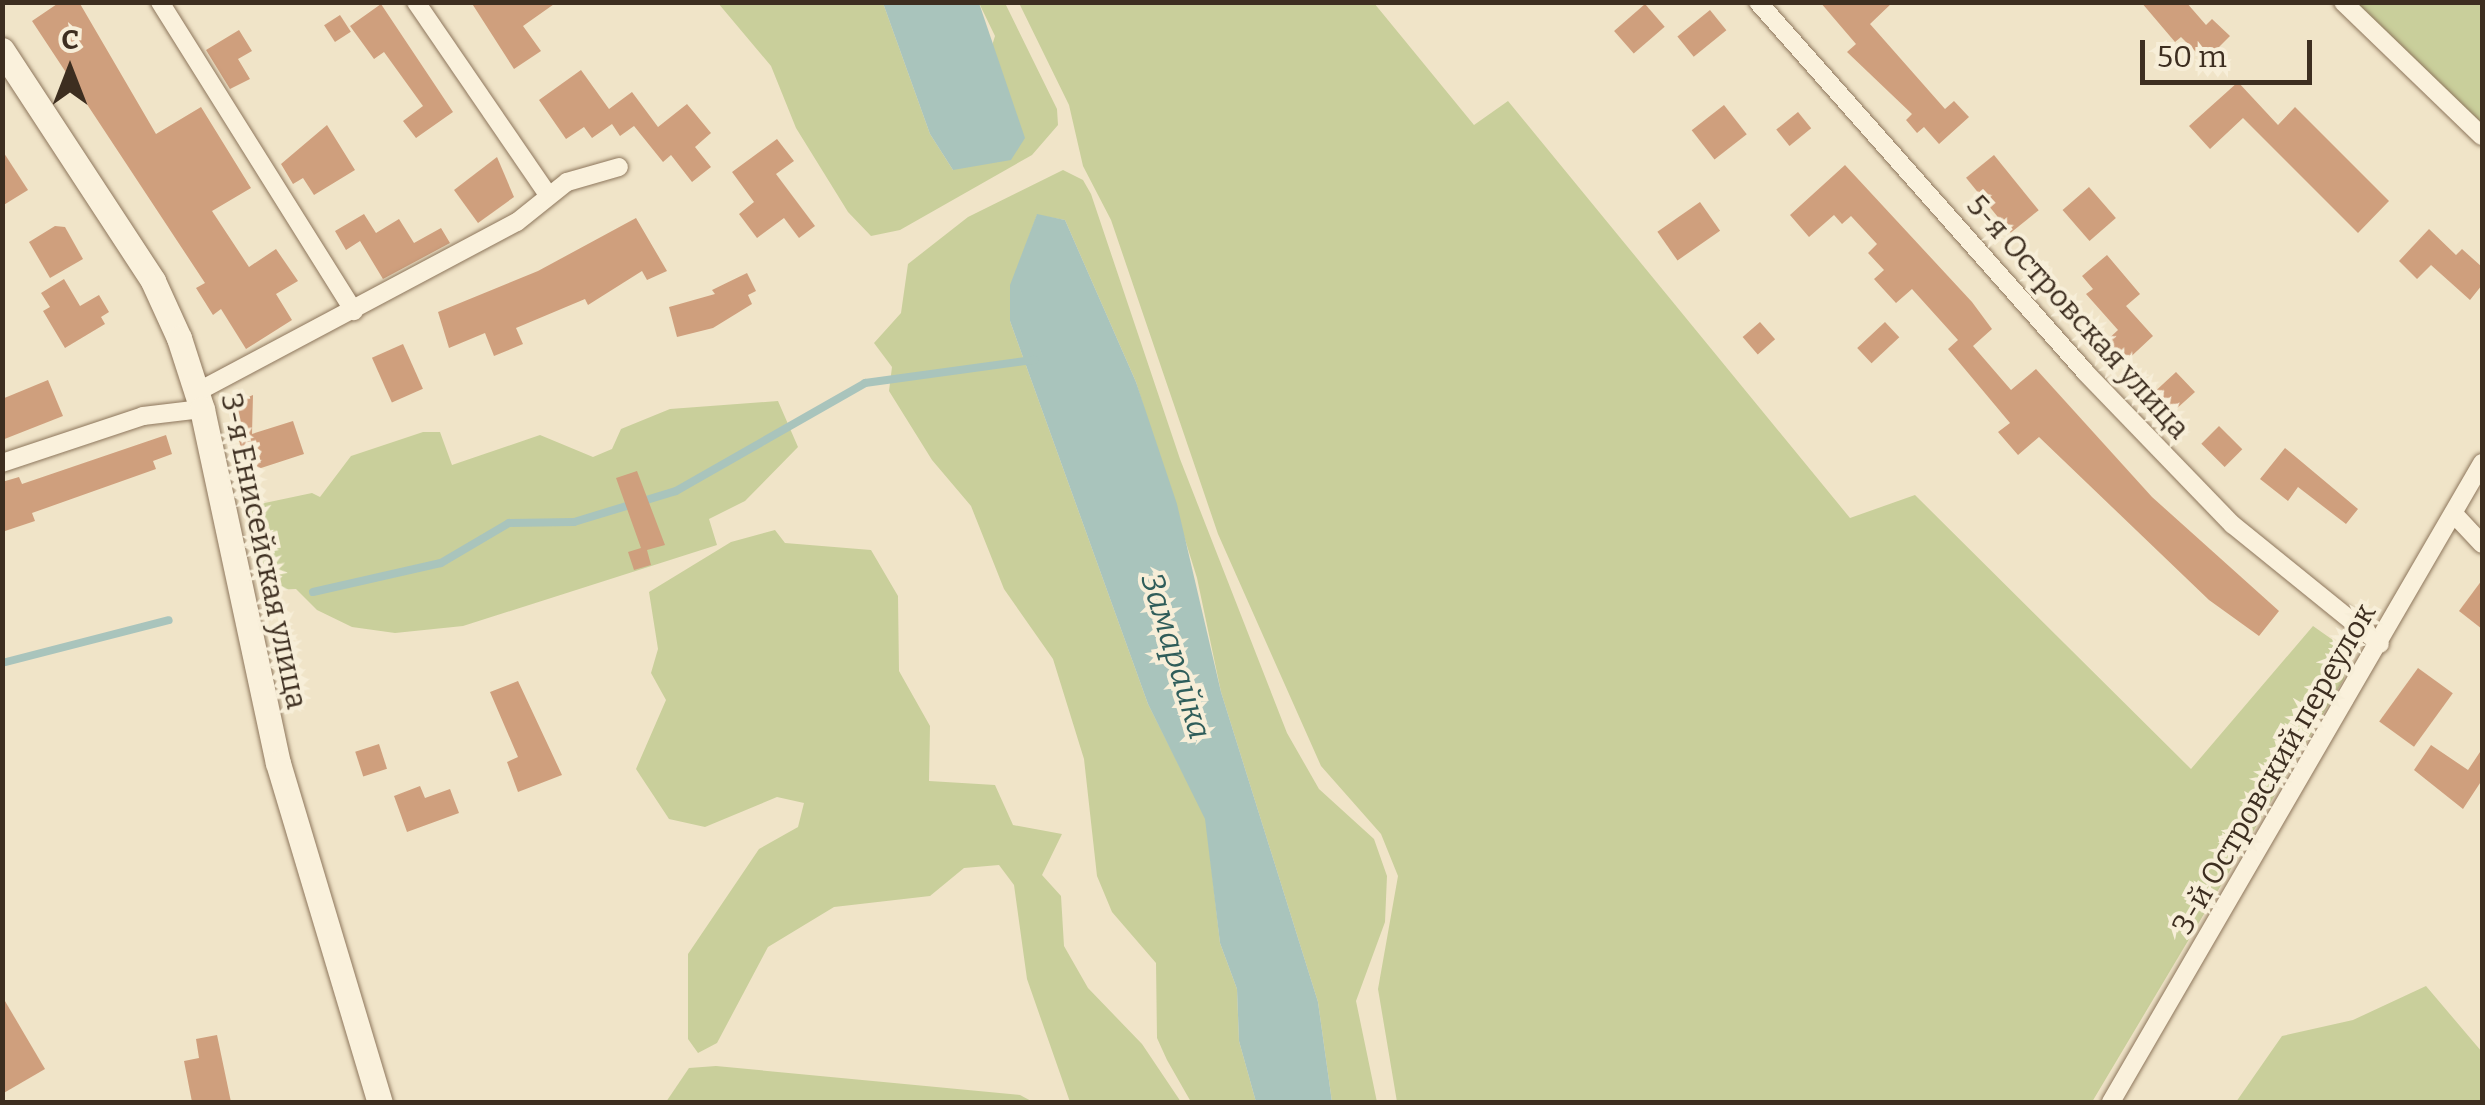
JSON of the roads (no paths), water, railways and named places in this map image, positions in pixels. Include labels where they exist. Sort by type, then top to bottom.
[{"type":"street","points":[[160,2],[354,311]]},
{"type":"street","points":[[416,2],[547,193]]},
{"type":"street","name":"5-я Островская улица","points":[[1758,2],[2153,442],[2233,525],[2380,644]]},
{"type":"street","points":[[2343,2],[2482,136]]},
{"type":"street","name":"3-я Енисейская улица","points":[[2,50],[153,281],[200,400],[278,763],[380,1102]]},
{"type":"street","points":[[2,463],[200,400],[517,222],[547,193],[619,166]]},
{"type":"street","name":"3-й Островский переулок","points":[[2111,1102],[2482,463]]},
{"type":"street","points":[[2454,514],[2482,544]]},
{"type":"water","points":[[883,3],[979,3],[1025,138],[1011,160],[953,170],[930,134]]},
{"type":"water","name":"Замарайка","points":[[1037,214],[1065,220],[1136,382],[1177,504],[1221,692],[1318,1002],[1332,1102],[1256,1102],[1239,1041],[1237,989],[1220,943],[1205,819],[1148,704],[1010,321],[1010,285]]},
{"type":"waterway","points":[[313,592],[441,563],[509,523],[574,522],[676,491],[865,383],[1034,360]]},
{"type":"waterway","points":[[2,663],[169,620]]}]
